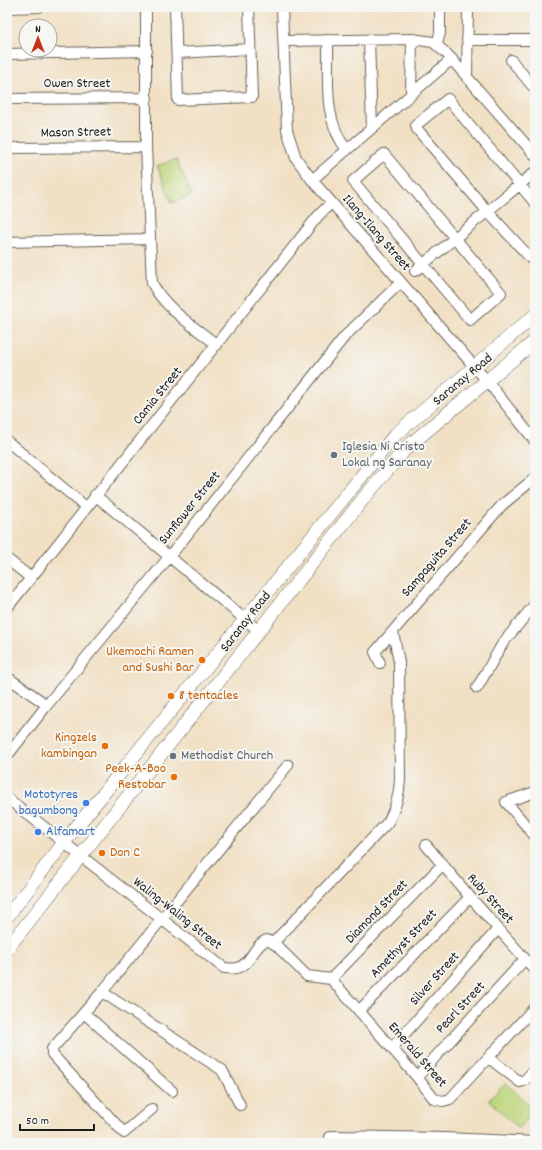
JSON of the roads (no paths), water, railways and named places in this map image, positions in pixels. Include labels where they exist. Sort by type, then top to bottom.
[{"type":"street","points":[[7,8],[39,7]]},
{"type":"street","points":[[146,7],[146,146],[152,282],[156,291],[172,308],[217,345]]},
{"type":"street","points":[[175,7],[178,100],[252,97],[249,7]]},
{"type":"street","name":"Ilang-Ilang Street","points":[[282,7],[287,130],[296,158],[331,203],[475,367],[535,441]]},
{"type":"street","points":[[438,44],[440,33],[440,7]]},
{"type":"street","points":[[467,78],[468,7]]},
{"type":"street","points":[[284,41],[412,39],[426,40],[438,44],[535,156]]},
{"type":"street","points":[[411,94],[412,39]]},
{"type":"street","points":[[328,40],[331,119],[337,136],[347,150]]},
{"type":"street","points":[[369,40],[372,128]]},
{"type":"street","points":[[467,40],[535,40]]},
{"type":"street","points":[[177,53],[250,49]]},
{"type":"street","points":[[7,54],[147,51]]},
{"type":"street","points":[[312,180],[452,59]]},
{"type":"street","points":[[511,60],[535,89]]},
{"type":"street","name":"Owen Street","points":[[7,99],[146,98]]},
{"type":"street","points":[[535,203],[448,99],[416,125],[417,129],[488,212],[535,263]]},
{"type":"street","name":"Mason Street","points":[[7,148],[146,146]]},
{"type":"street","points":[[384,154],[501,293],[470,320],[423,264],[353,181],[384,154]]},
{"type":"street","points":[[415,271],[535,172]]},
{"type":"street","name":"Camia Street","points":[[7,608],[95,495],[217,345],[318,216],[331,203]]},
{"type":"street","points":[[7,242],[149,239]]},
{"type":"street","name":"Sunflower Street","points":[[7,756],[46,705],[170,556],[345,336],[400,283]]},
{"type":"street","name":"Saranay Road","points":[[7,917],[64,843],[395,435],[535,315]]},
{"type":"street","name":"Saranay Road","points":[[7,949],[358,506],[407,447],[535,341]]},
{"type":"street","points":[[7,441],[86,507]]},
{"type":"street","name":"Sampaguita Street","points":[[380,664],[375,652],[460,551],[502,505],[535,478]]},
{"type":"street","points":[[95,495],[259,631]]},
{"type":"street","points":[[7,559],[31,578]]},
{"type":"street","points":[[477,688],[502,643],[535,604]]},
{"type":"street","points":[[332,979],[307,976],[274,942],[388,822],[395,809],[399,796],[400,779],[399,662],[393,632]]},
{"type":"street","points":[[7,677],[46,705]]},
{"type":"street","points":[[152,1109],[124,1133],[52,1054],[52,1049],[162,920],[288,765]]},
{"type":"street","points":[[535,792],[506,802],[535,836]]},
{"type":"street","name":"Waling-Waling Street","points":[[7,798],[224,968],[238,968],[246,963],[262,942],[267,940],[274,942]]},
{"type":"street","name":"Ruby Street","points":[[426,845],[535,970]]},
{"type":"street","name":"Diamond Street","points":[[332,979],[442,865]]},
{"type":"street","name":"Amethyst Street","points":[[359,1011],[470,897]]},
{"type":"street","name":"Silver Street","points":[[392,1048],[498,929]]},
{"type":"street","name":"Pearl Street","points":[[417,1076],[525,959]]},
{"type":"street","name":"Emerald Street","points":[[332,979],[417,1076],[434,1099],[443,1101],[450,1099],[535,1007]]},
{"type":"street","points":[[102,992],[222,1070],[240,1105]]},
{"type":"street","points":[[84,1013],[172,1091]]},
{"type":"street","points":[[489,1058],[520,1082],[524,1081],[535,1069]]},
{"type":"street","points":[[329,1143],[330,1137],[333,1136],[373,1140],[535,1142]]},
{"type":"place","name":"Iglesia Ni Cristo Lokal ng Saranay","points":[[334,455]]},
{"type":"place","name":"Ukemochi Ramen and Sushi Bar","points":[[202,660]]},
{"type":"place","name":"8 tentacles","points":[[171,696]]},
{"type":"place","name":"Kingzels kambingan","points":[[105,746]]},
{"type":"place","name":"Methodist Church","points":[[173,756]]},
{"type":"place","name":"Peek-A-Boo Restobar","points":[[174,777]]},
{"type":"place","name":"Mototyres bagumbong","points":[[86,803]]},
{"type":"place","name":"Alfamart","points":[[38,832]]},
{"type":"place","name":"Don C","points":[[102,853]]}]
